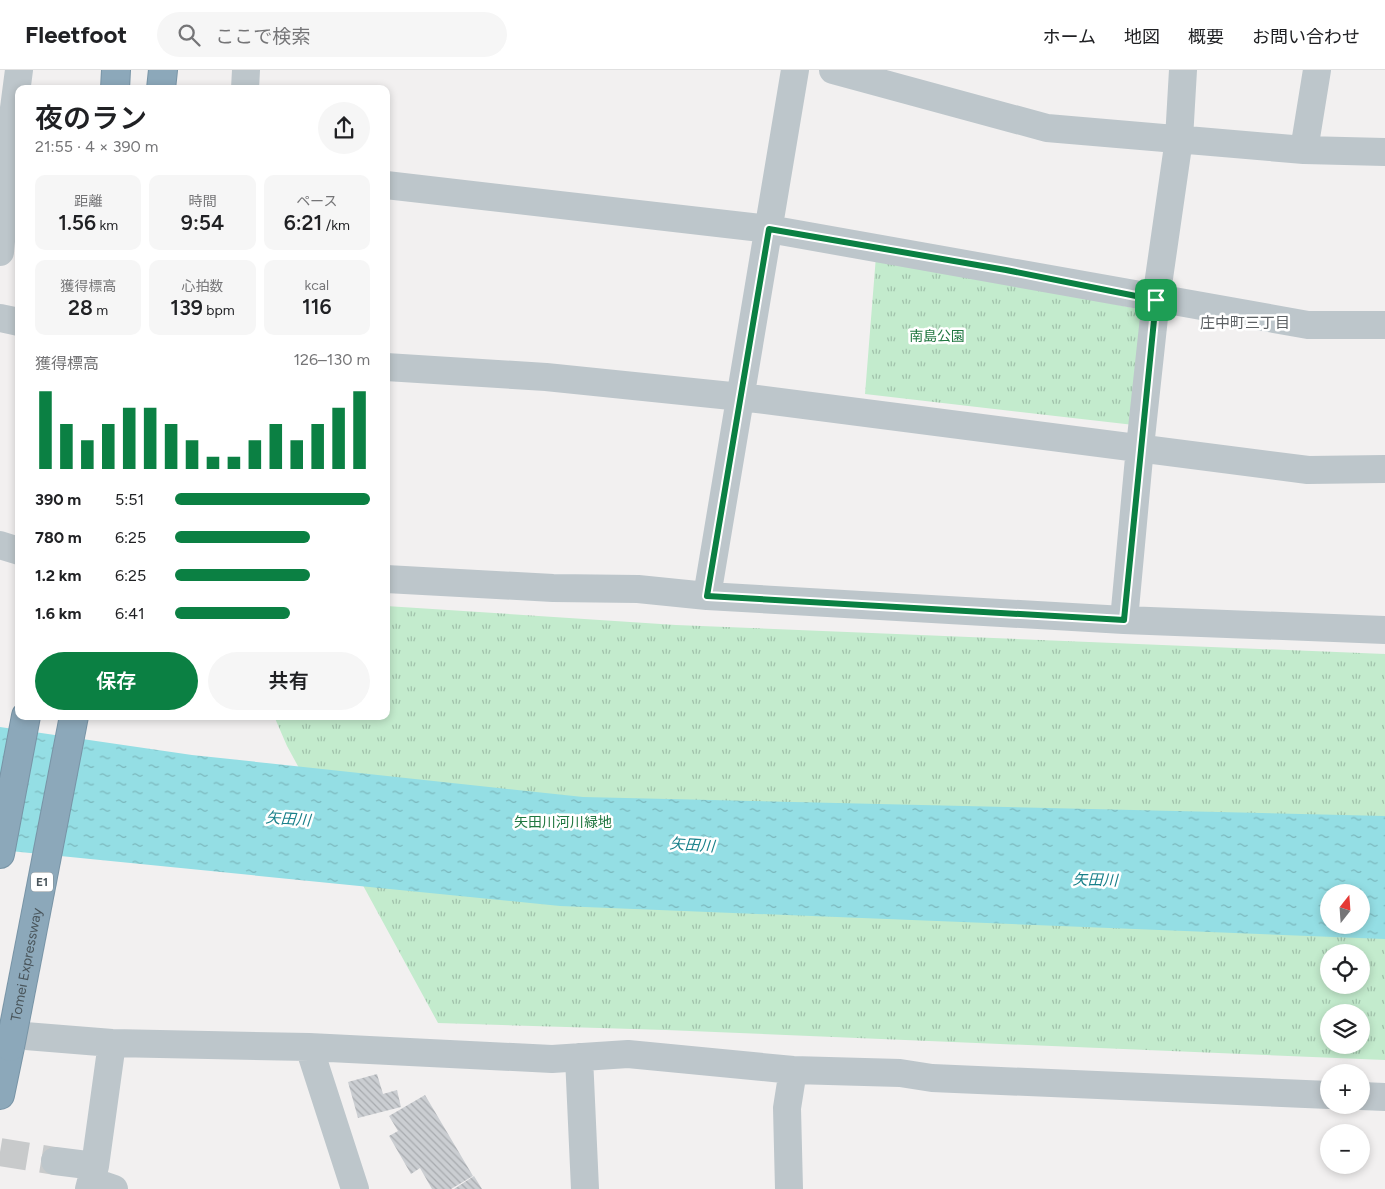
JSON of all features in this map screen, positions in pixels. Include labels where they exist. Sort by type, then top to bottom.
[{"type":"highway","points":[[115,85],[116,70]]},
{"type":"highway","points":[[161,85],[163,70]]},
{"type":"highway","points":[[0,854],[25,720]]},
{"type":"highway","name":"Tomei Expressway","points":[[0,1095],[5,1040],[73,720]]},
{"type":"street","points":[[16,85],[20,70]]},
{"type":"street","points":[[244,85],[246,70]]},
{"type":"street","points":[[707,596],[795,70]]},
{"type":"street","points":[[833,70],[1047,128],[1304,150],[1385,152]]},
{"type":"street","points":[[1124,620],[1156,300],[1179,139],[1183,70]]},
{"type":"street","points":[[1304,150],[1317,70]]},
{"type":"street","points":[[0,252],[6,130],[15,91]]},
{"type":"street","points":[[390,185],[769,229],[1006,270],[1156,300],[1308,325],[1385,325]]},
{"type":"street","points":[[0,318],[15,321]]},
{"type":"street","points":[[390,367],[546,377],[741,397],[1308,470],[1385,469]]},
{"type":"street","points":[[0,545],[15,550]]},
{"type":"street","points":[[390,579],[553,588],[638,589],[707,596],[1124,620],[1385,630]]},
{"type":"street","points":[[5,1040],[309,1047],[552,1059],[628,1054],[793,1070],[900,1073],[941,1078],[1320,1095]]},
{"type":"street","points":[[55,1161],[97,1181],[112,1043]]},
{"type":"street","points":[[309,1047],[355,1189]]},
{"type":"street","points":[[579,1057],[585,1189]]},
{"type":"street","points":[[789,1189],[787,1108],[793,1070]]},
{"type":"street","points":[[1370,1096],[1385,1097]]},
{"type":"green space","name":"南島公園","points":[[876,256],[1143,310],[1134,425],[865,394]]},
{"type":"green space","name":"矢田川河川緑地","points":[[390,606],[676,625],[1385,654],[1385,1060],[666,1030],[438,1023],[287,746],[276,720],[390,720]]},
{"type":"water","name":"矢田川","points":[[0,727],[192,755],[583,797],[1385,816],[1385,939],[560,906],[0,850]]},
{"type":"building","points":[[377,1074],[383,1094],[397,1090],[401,1107],[358,1118],[348,1082]]},
{"type":"building","points":[[425,1095],[473,1176],[451,1189],[432,1189],[420,1168],[411,1174],[389,1136],[398,1131],[389,1116]]},
{"type":"building","points":[[474,1176],[482,1189],[454,1189]]},
{"type":"tunnel","points":[[0,1152],[55,1161]]},
{"type":"district","name":"庄中町三丁目","points":[[1245,323]]},
{"type":"route","points":[[769,229],[1006,270],[1156,300],[1124,620],[707,596],[769,229]]}]
